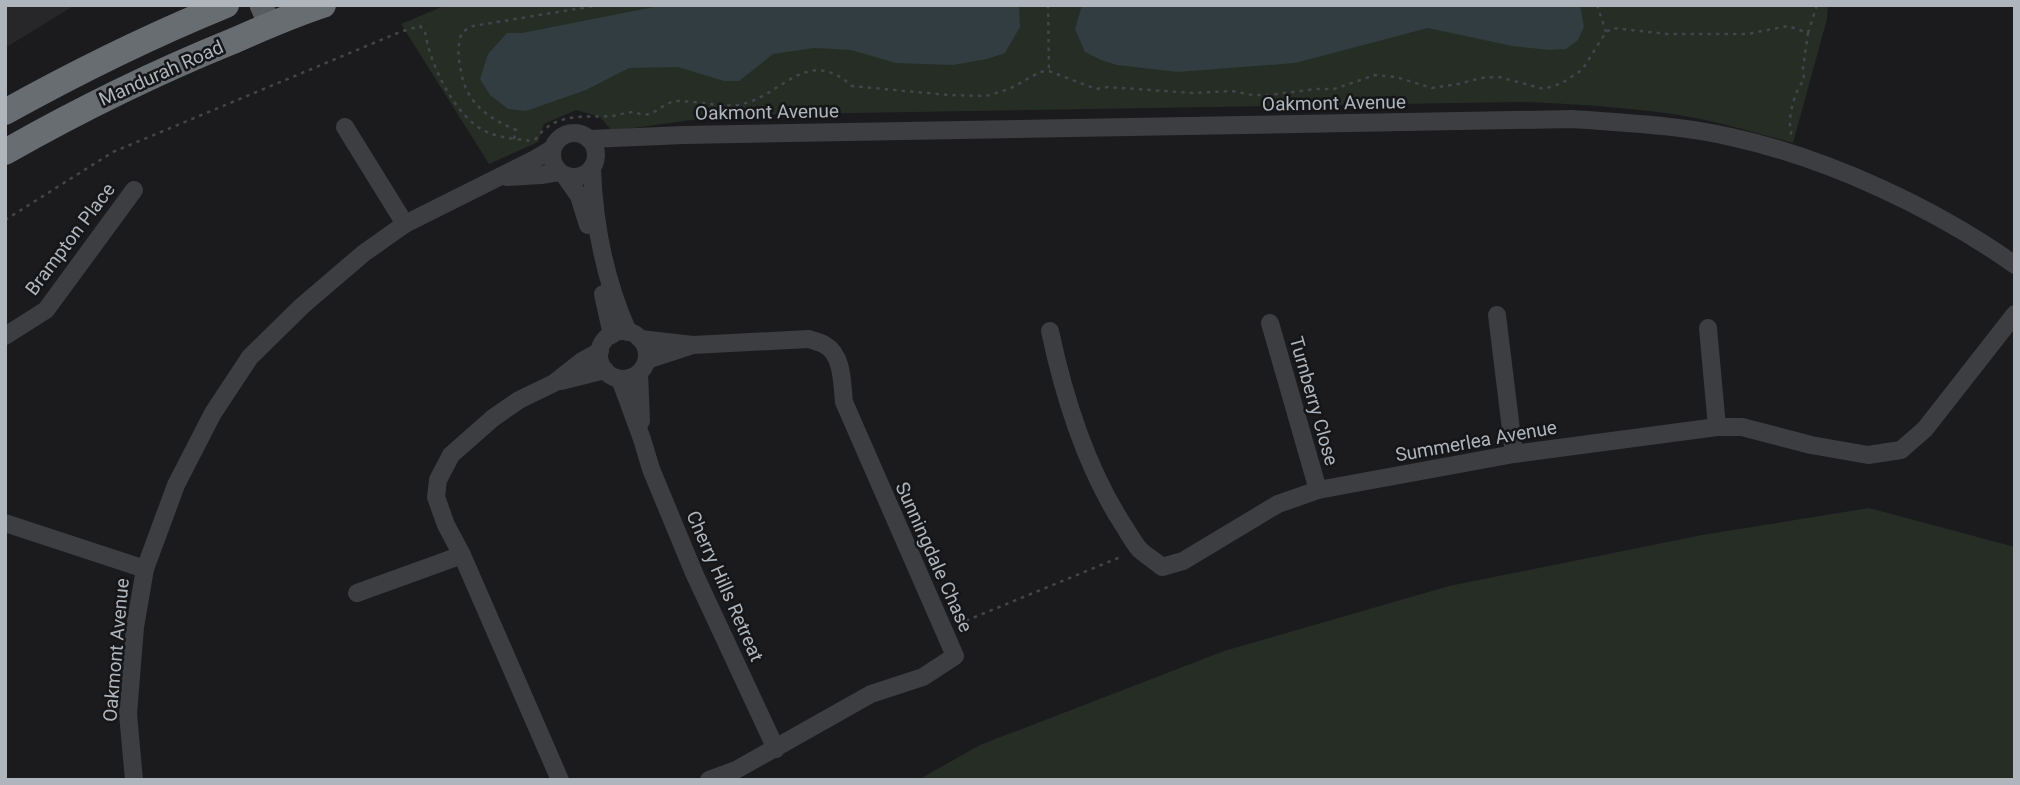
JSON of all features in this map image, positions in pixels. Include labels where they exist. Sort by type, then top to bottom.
[{"type":"highway","points":[[172,27],[190,5]]},
{"type":"highway","name":"Mandurah Road","points":[[5,113],[172,27],[226,5]]},
{"type":"highway","name":"Mandurah Road","points":[[5,152],[124,88],[276,13],[323,5]]},
{"type":"street","name":"Oakmont Avenue","points":[[590,139],[1573,119],[1651,125],[1730,137],[1814,162],[1919,206],[2015,265]]},
{"type":"street","points":[[345,127],[405,224]]},
{"type":"street","points":[[554,383],[612,374],[630,378],[643,366],[646,349],[626,335],[579,196],[552,161],[552,149],[560,138],[568,133],[582,134],[590,139],[596,149],[595,216],[605,269],[626,335]]},
{"type":"street","points":[[562,174],[580,177],[624,139]]},
{"type":"street","name":"Oakmont Avenue","points":[[134,780],[128,714],[135,627],[145,569],[176,485],[213,413],[250,357],[343,270],[405,224],[552,149]]},
{"type":"street","name":"Oakmont Avenue","points":[[500,177],[562,174]]},
{"type":"street","name":"Brampton Place","points":[[5,337],[46,310],[134,190]]},
{"type":"street","name":"Summerlea Avenue","points":[[1049,331],[1059,376],[1090,463],[1110,503],[1139,549],[1162,567],[1183,561],[1278,504],[1318,490],[1514,454],[1717,427],[1742,427],[1811,445],[1868,455],[1901,450],[1924,429],[2015,314]]},
{"type":"street","points":[[1497,315],[1514,454]]},
{"type":"street","name":"Turnberry Close","points":[[1270,323],[1318,490]]},
{"type":"street","points":[[1708,328],[1717,427]]},
{"type":"street","points":[[612,374],[600,361],[600,351],[604,342],[626,335]]},
{"type":"street","name":"Sunningdale Chase","points":[[626,335],[693,345],[809,339],[826,345],[836,355],[842,376],[844,402],[955,656],[923,677],[871,694],[776,749],[736,770],[709,780]]},
{"type":"street","name":"Sunningdale Chase","points":[[643,366],[693,345]]},
{"type":"street","points":[[561,780],[446,525],[436,497],[438,480],[451,455],[493,418],[519,400],[554,383],[600,351]]},
{"type":"street","name":"Cherry Hills Retreat","points":[[642,439],[643,366]]},
{"type":"street","name":"Cherry Hills Retreat","points":[[612,374],[642,439],[651,469],[694,573],[776,749]]},
{"type":"street","points":[[5,523],[145,569]]},
{"type":"street","points":[[357,593],[461,555]]},
{"type":"path","points":[[514,139],[516,130],[499,123],[474,104],[463,83],[458,55],[462,32],[473,26],[600,5]]},
{"type":"path","points":[[1048,5],[1049,71]]},
{"type":"path","points":[[1597,5],[1606,32]]},
{"type":"path","points":[[1790,137],[1792,131],[1789,122],[1798,87],[1804,80],[1808,33],[1817,5]]},
{"type":"path","points":[[5,220],[113,152],[420,26],[425,31],[427,44],[446,88],[470,122],[488,133],[533,142],[551,125],[569,117],[613,116],[634,112],[644,115],[675,101],[735,105],[753,101],[800,74],[814,71],[826,70],[852,86],[986,96],[1009,89],[1040,72],[1049,71],[1096,89],[1108,87],[1192,93],[1231,91],[1252,95],[1334,89],[1375,75],[1396,77],[1432,88],[1499,77],[1544,89],[1562,83],[1582,70],[1606,32],[1613,28],[1667,34],[1747,34],[1788,26],[1808,33]]},
{"type":"path","points":[[943,630],[1139,549]]},
{"type":"shaded area","points":[[5,5],[75,5],[5,48]]},
{"type":"shaded area","points":[[446,5],[1828,5],[1827,19],[1793,143],[1672,114],[1522,102],[727,115],[612,131],[600,117],[576,110],[544,124],[538,142],[489,164],[401,24]]},
{"type":"shaded area","points":[[664,5],[1019,5],[1020,27],[1005,53],[953,65],[896,63],[851,50],[814,48],[773,54],[739,81],[724,81],[678,67],[629,68],[586,90],[526,111],[508,109],[490,95],[480,79],[488,54],[507,33],[522,33]]},
{"type":"shaded area","points":[[1082,5],[1580,5],[1584,27],[1578,40],[1566,49],[1512,46],[1428,28],[1295,63],[1178,72],[1117,65],[1085,52],[1075,29]]},
{"type":"shaded area","points":[[1869,508],[2015,547],[2015,780],[918,780],[980,745],[1224,651],[1449,586],[1702,535]]}]
